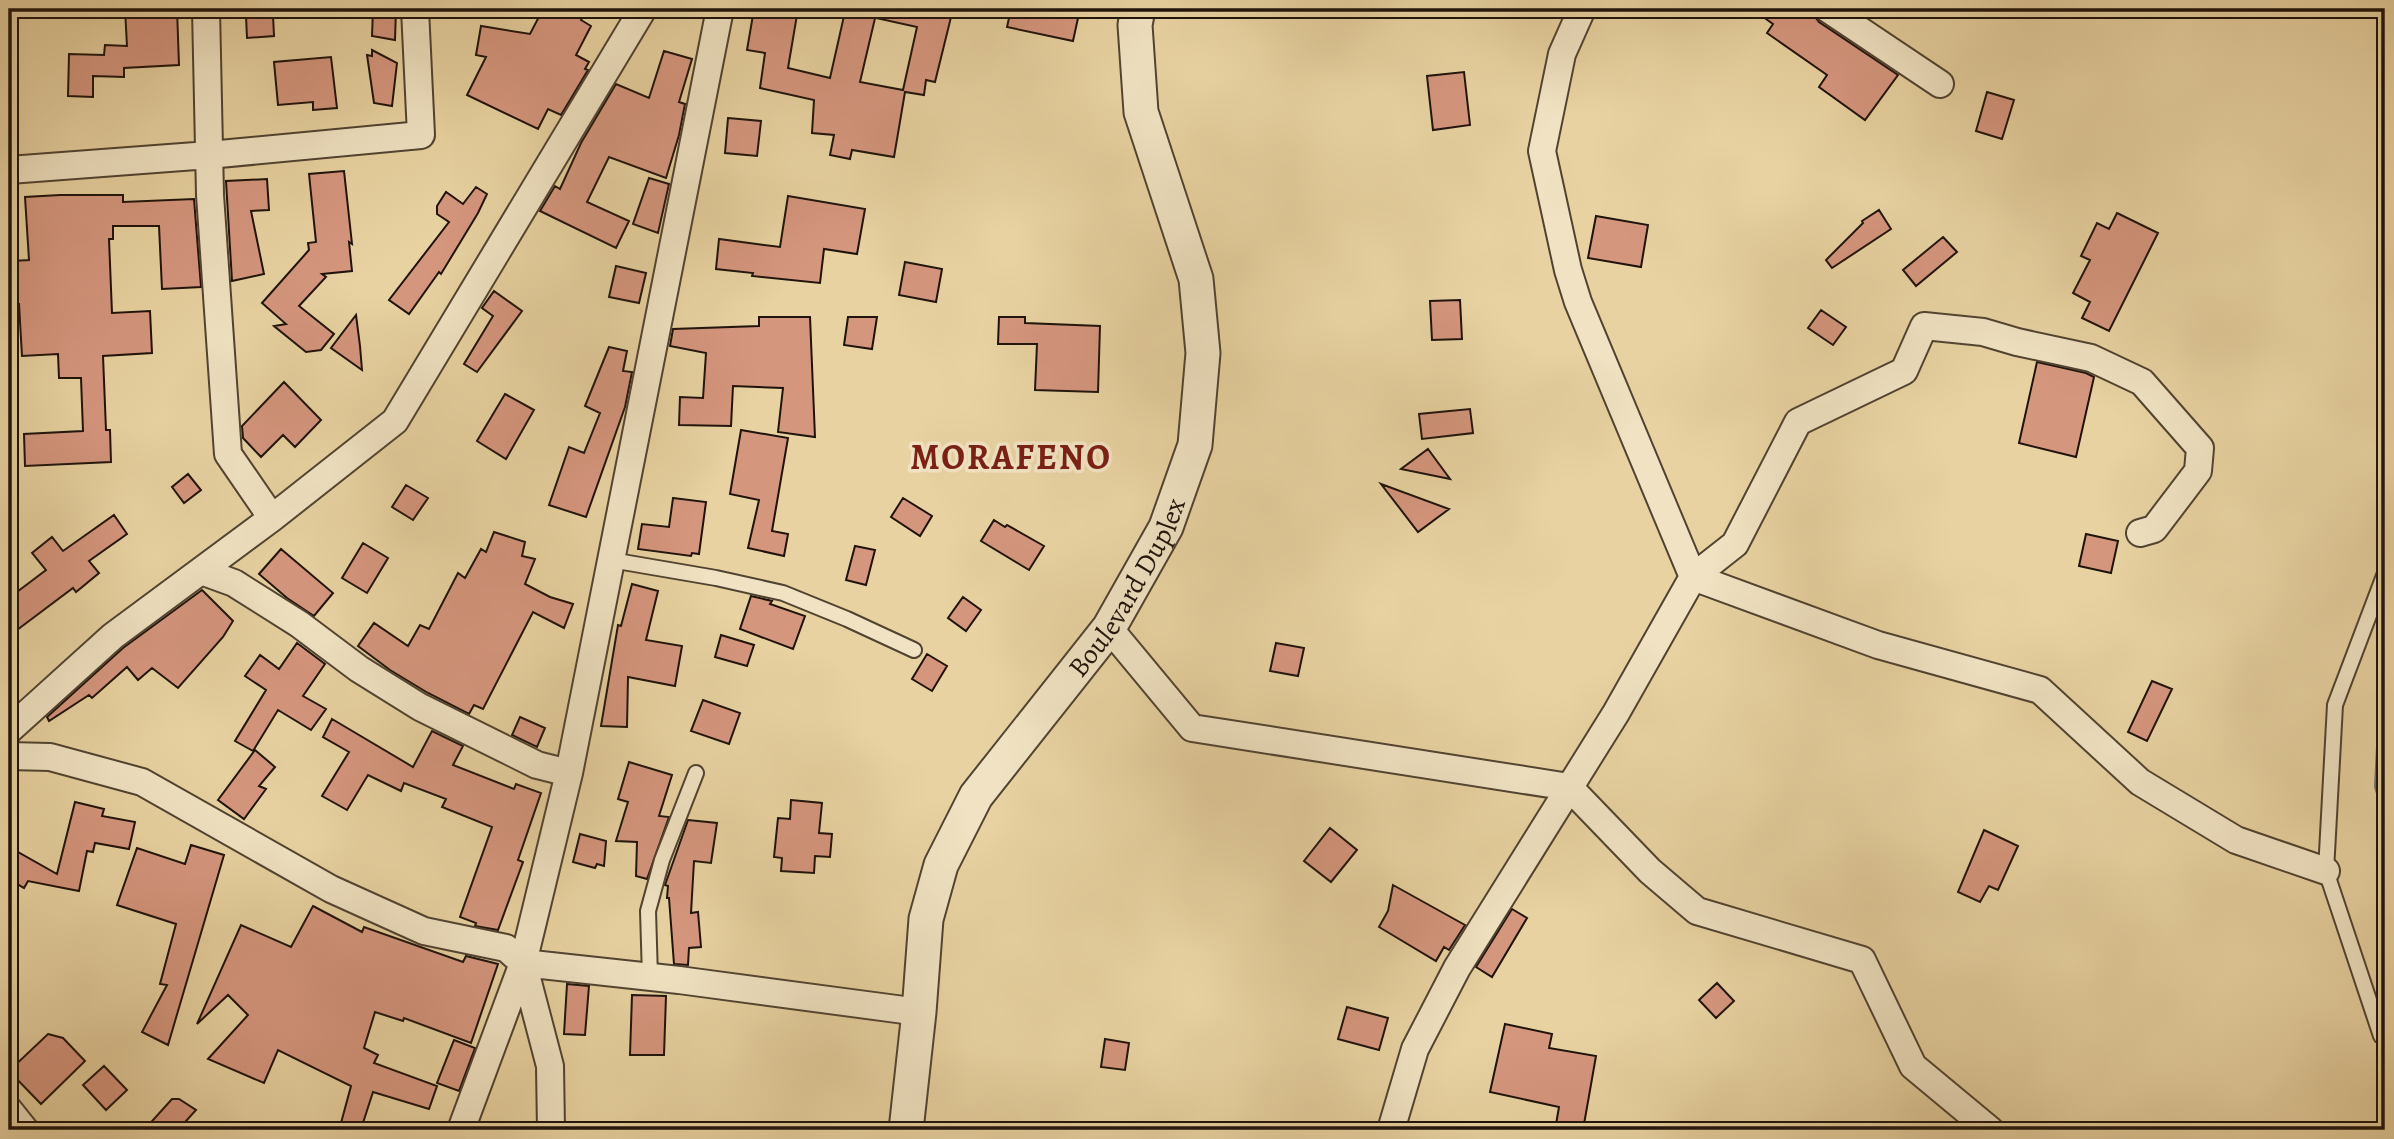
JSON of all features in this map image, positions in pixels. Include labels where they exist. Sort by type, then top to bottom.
[{"type":"street","points":[[205,9],[210,195],[228,453],[272,519]]},
{"type":"street","points":[[9,170],[421,135],[415,9]]},
{"type":"street","points":[[9,730],[113,636],[272,519],[395,421],[643,9]]},
{"type":"street","points":[[461,1130],[523,963],[569,773],[720,9]]},
{"type":"street","name":"Boulevard Duplex","points":[[906,1130],[926,919],[941,865],[976,796],[1109,628],[1166,527],[1195,445],[1203,353],[1196,279],[1140,111],[1135,25],[1138,9]]},
{"type":"street","points":[[1582,9],[1562,54],[1542,151],[1568,270],[1578,302],[1693,576],[1878,645],[2040,690],[2140,782],[2236,840],[2326,871]]},
{"type":"street","points":[[1828,9],[1940,84]]},
{"type":"street","points":[[1391,1130],[1415,1049],[1457,968],[1616,713],[1693,576],[1735,544],[1798,422],[1904,372],[1924,326],[1983,332],[2091,358],[2142,382],[2200,448],[2198,471],[2154,528],[2140,533]]},
{"type":"street","points":[[201,571],[234,583],[283,613],[359,669],[420,707],[537,765],[569,773]]},
{"type":"street","points":[[1109,628],[1192,728],[1569,787],[1650,871],[1697,911],[1862,960],[1913,1066],[1990,1130]]},
{"type":"street","points":[[9,756],[50,757],[142,782],[331,889],[424,931],[506,948],[523,963],[550,1066],[551,1130]]},
{"type":"street","points":[[523,963],[919,1012]]},
{"type":"street","points":[[9,1110],[25,1130]]},
{"type":"lane","points":[[611,559],[783,593],[914,650]]},
{"type":"lane","points":[[2381,1036],[2326,871],[2335,705],[2385,573]]},
{"type":"lane","points":[[650,977],[649,911],[667,847],[696,773]]},
{"type":"water","points":[[2385,672],[2385,821],[2375,787],[2380,686]]},
{"type":"building","points":[[125,9],[177,9],[179,65],[124,68],[124,77],[93,76],[93,97],[68,96],[69,54],[104,55],[105,45],[127,46]]},
{"type":"building","points":[[373,9],[396,9],[395,40],[372,36]]},
{"type":"building","points":[[543,9],[587,9],[581,20],[591,26],[576,55],[589,62],[585,69],[588,70],[561,115],[548,109],[538,129],[467,95],[486,57],[476,55],[481,26],[530,34]]},
{"type":"building","points":[[754,9],[798,9],[788,68],[830,78],[844,16],[854,18],[856,9],[953,9],[935,82],[926,80],[924,95],[905,92],[894,157],[852,150],[850,159],[830,155],[834,135],[812,133],[814,100],[760,88],[765,53],[747,50]],"holes":[[[876,14],[876,18],[917,27],[903,90],[860,82]]]},
{"type":"building","points":[[1011,9],[1080,9],[1073,41],[1007,27]]},
{"type":"building","points":[[1752,9],[1809,9],[1819,22],[1898,75],[1865,120],[1819,87],[1827,75],[1767,33],[1773,24]]},
{"type":"building","points":[[273,15],[274,36],[247,38],[246,16]]},
{"type":"building","points":[[372,50],[397,63],[392,106],[374,103],[367,55],[372,56]]},
{"type":"building","points":[[664,51],[692,59],[679,102],[685,104],[679,135],[666,178],[609,157],[587,202],[629,221],[616,248],[540,211],[555,186],[560,189],[581,143],[616,84],[649,98]]},
{"type":"building","points":[[331,57],[337,108],[313,110],[313,102],[278,105],[274,62]]},
{"type":"building","points":[[1464,72],[1470,125],[1433,130],[1427,76]]},
{"type":"building","points":[[1987,92],[2014,100],[2002,139],[1976,131]]},
{"type":"building","points":[[728,118],[761,121],[757,156],[725,153]]},
{"type":"building","points":[[344,171],[352,244],[349,242],[352,271],[322,274],[326,277],[299,306],[334,334],[321,350],[306,352],[274,326],[286,324],[262,303],[309,250],[308,243],[316,242],[309,174]]},
{"type":"building","points":[[649,178],[669,184],[658,233],[633,224]]},
{"type":"building","points":[[267,179],[269,210],[251,211],[264,274],[232,281],[226,181]]},
{"type":"building","points":[[476,187],[487,194],[478,213],[441,274],[439,272],[409,314],[389,300],[449,222],[437,214],[437,206],[446,192],[463,204]]},
{"type":"building","points":[[123,195],[123,202],[194,199],[201,287],[162,289],[159,226],[113,226],[113,239],[109,239],[112,313],[150,311],[152,353],[103,356],[106,430],[110,430],[111,462],[25,466],[24,434],[83,431],[81,378],[59,378],[58,354],[22,356],[19,304],[13,304],[12,261],[29,260],[25,197]]},
{"type":"building","points":[[788,196],[865,209],[857,254],[824,249],[820,283],[752,276],[753,273],[716,269],[719,239],[780,247]]},
{"type":"building","points":[[1879,210],[1891,229],[1832,268],[1826,260],[1862,221]]},
{"type":"building","points":[[2117,213],[2158,233],[2109,331],[2082,318],[2090,302],[2073,293],[2090,260],[2081,256],[2097,223],[2109,229]]},
{"type":"building","points":[[1596,216],[1648,225],[1641,267],[1588,258]]},
{"type":"building","points":[[1943,237],[1957,252],[1916,286],[1903,270]]},
{"type":"building","points":[[905,262],[942,269],[936,302],[899,295]]},
{"type":"building","points":[[616,266],[646,273],[639,303],[609,297]]},
{"type":"building","points":[[494,291],[522,311],[477,372],[464,364],[493,316],[482,308]]},
{"type":"building","points":[[1460,300],[1462,339],[1432,340],[1430,301]]},
{"type":"building","points":[[1821,310],[1846,327],[1833,345],[1808,328]]},
{"type":"building","points":[[356,315],[360,346],[362,370],[331,348]]},
{"type":"building","points":[[759,317],[810,317],[815,437],[778,432],[783,388],[733,386],[731,426],[679,425],[680,397],[703,398],[706,353],[670,346],[673,329],[759,326]]},
{"type":"building","points":[[848,317],[877,317],[872,349],[844,345]]},
{"type":"building","points":[[999,317],[1025,317],[1025,323],[1100,326],[1098,392],[1035,390],[1037,344],[998,344]]},
{"type":"building","points":[[609,347],[627,351],[623,371],[632,372],[625,407],[586,517],[549,505],[569,447],[584,453],[600,413],[585,406]]},
{"type":"building","points":[[2037,362],[2094,377],[2076,457],[2019,443]]},
{"type":"building","points":[[284,382],[321,420],[295,447],[283,435],[261,457],[243,438],[242,426]]},
{"type":"building","points":[[505,394],[534,410],[506,459],[477,441]]},
{"type":"building","points":[[1470,409],[1473,433],[1422,439],[1419,414]]},
{"type":"building","points":[[741,430],[788,438],[772,531],[788,534],[784,556],[748,548],[759,500],[730,494]]},
{"type":"building","points":[[1428,449],[1450,479],[1401,469]]},
{"type":"building","points":[[188,474],[201,490],[184,503],[172,487]]},
{"type":"building","points":[[1381,484],[1449,509],[1418,532]]},
{"type":"building","points":[[406,485],[428,498],[413,520],[392,507]]},
{"type":"building","points":[[673,498],[706,502],[699,554],[692,553],[691,556],[638,549],[642,524],[669,527]]},
{"type":"building","points":[[903,498],[932,516],[920,536],[891,517]]},
{"type":"building","points":[[114,515],[127,534],[89,561],[99,573],[76,592],[73,588],[9,636],[9,598],[46,570],[32,553],[52,537],[63,551]]},
{"type":"building","points":[[994,520],[1044,546],[1029,570],[981,541]]},
{"type":"building","points":[[494,532],[525,542],[522,556],[535,559],[525,584],[550,597],[573,604],[564,628],[533,612],[483,709],[474,705],[469,714],[390,670],[358,646],[374,623],[408,646],[420,625],[429,629],[458,573],[465,578],[481,549],[486,552]]},
{"type":"building","points":[[2086,534],[2118,541],[2111,573],[2079,566]]},
{"type":"building","points":[[363,543],[388,558],[367,593],[342,578]]},
{"type":"building","points":[[855,546],[875,550],[866,585],[846,580]]},
{"type":"building","points":[[281,549],[333,593],[314,616],[259,574]]},
{"type":"building","points":[[632,584],[658,591],[646,640],[682,646],[675,686],[628,677],[627,727],[601,726],[618,625],[621,626]]},
{"type":"building","points":[[202,590],[233,621],[223,637],[178,688],[152,668],[138,680],[127,667],[92,698],[89,695],[49,721],[47,717],[123,648]]},
{"type":"building","points":[[751,596],[772,601],[770,604],[805,616],[793,649],[740,629]]},
{"type":"building","points":[[963,597],[981,610],[966,631],[948,618]]},
{"type":"building","points":[[721,635],[754,645],[747,666],[715,657]]},
{"type":"building","points":[[297,643],[325,664],[303,696],[326,709],[311,730],[278,710],[253,751],[235,741],[266,690],[245,676],[260,655],[279,669]]},
{"type":"building","points":[[1276,643],[1304,648],[1298,676],[1270,671]]},
{"type":"building","points":[[927,654],[947,666],[932,691],[912,679]]},
{"type":"building","points":[[2152,681],[2172,689],[2147,741],[2128,732]]},
{"type":"building","points":[[703,700],[740,713],[729,744],[691,731]]},
{"type":"building","points":[[520,717],[545,728],[537,747],[512,735]]},
{"type":"building","points":[[332,719],[413,767],[432,731],[463,746],[453,765],[514,789],[516,784],[541,793],[518,860],[523,862],[498,930],[475,926],[476,923],[460,917],[492,827],[442,807],[446,799],[404,783],[401,791],[368,775],[347,810],[322,796],[349,752],[323,737]]},
{"type":"building","points":[[255,750],[275,767],[259,786],[266,789],[244,819],[218,800]]},
{"type":"building","points":[[629,762],[672,775],[659,816],[669,817],[647,879],[636,876],[637,842],[616,841],[628,802],[618,799]]},
{"type":"building","points":[[791,800],[822,803],[819,833],[832,834],[830,857],[815,856],[814,873],[781,871],[782,858],[774,857],[778,818],[790,819]]},
{"type":"building","points":[[75,802],[104,809],[102,816],[135,822],[129,849],[95,843],[93,852],[87,851],[79,891],[28,881],[24,888],[9,879],[9,847],[57,874]]},
{"type":"building","points":[[688,820],[717,823],[711,863],[694,861],[691,913],[698,912],[701,947],[689,948],[688,965],[674,964],[668,886],[665,885]]},
{"type":"building","points":[[1330,828],[1357,850],[1331,882],[1304,861]]},
{"type":"building","points":[[1984,830],[2018,846],[1998,890],[1989,886],[1980,902],[1958,892]]},
{"type":"building","points":[[580,834],[606,841],[604,866],[597,864],[595,868],[573,862]]},
{"type":"building","points":[[191,845],[224,855],[168,1045],[142,1032],[167,985],[160,984],[176,924],[117,905],[137,848],[185,864]]},
{"type":"building","points":[[1393,885],[1465,925],[1449,950],[1444,947],[1436,961],[1379,927],[1388,911]]},
{"type":"building","points":[[313,906],[362,932],[364,927],[463,962],[466,956],[498,964],[471,1043],[404,1018],[403,1021],[375,1012],[364,1048],[378,1055],[374,1063],[437,1086],[429,1109],[373,1092],[361,1129],[341,1123],[351,1086],[278,1050],[264,1083],[208,1059],[248,1015],[228,995],[197,1024],[241,925],[291,947]]},
{"type":"building","points":[[1512,909],[1527,918],[1492,977],[1476,967]]},
{"type":"building","points":[[1717,983],[1734,1001],[1716,1018],[1699,1000]]},
{"type":"building","points":[[567,984],[589,986],[585,1035],[564,1034]]},
{"type":"building","points":[[632,995],[666,996],[664,1055],[630,1055]]},
{"type":"building","points":[[1347,1007],[1388,1018],[1379,1050],[1338,1039]]},
{"type":"building","points":[[1505,1024],[1552,1034],[1549,1048],[1596,1056],[1583,1130],[1555,1130],[1559,1107],[1490,1092]]},
{"type":"building","points":[[48,1034],[63,1038],[85,1061],[41,1104],[9,1071]]},
{"type":"building","points":[[1105,1039],[1129,1043],[1125,1070],[1101,1067]]},
{"type":"building","points":[[454,1040],[475,1048],[459,1091],[437,1083]]},
{"type":"building","points":[[104,1066],[127,1090],[106,1110],[83,1085]]},
{"type":"building","points":[[172,1099],[179,1099],[196,1110],[178,1130],[144,1130]]},
{"type":"district","name":"MORAFENO","points":[[1011,457]]}]
